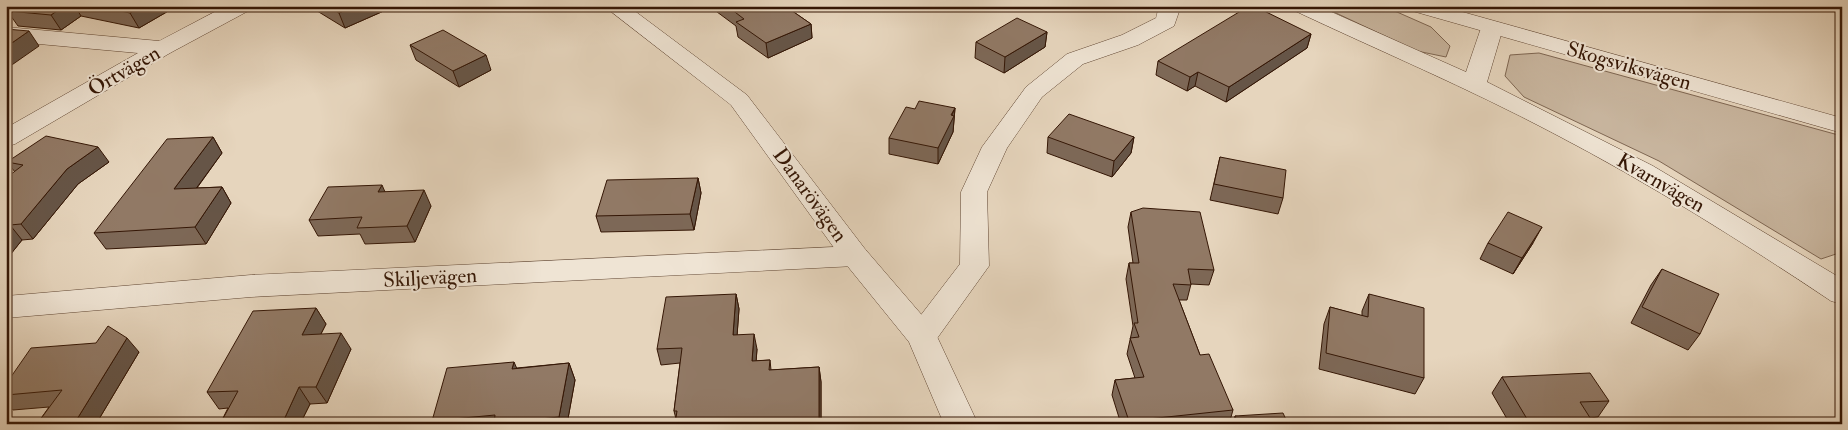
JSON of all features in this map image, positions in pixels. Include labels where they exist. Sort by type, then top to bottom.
[{"type":"street","name":"Örtvägen","points":[[6,139],[162,48],[243,6]]},
{"type":"street","name":"Danarövägen","points":[[614,6],[740,100],[855,256],[922,336],[961,424]]},
{"type":"street","points":[[922,336],[974,266],[974,192],[995,147],[1034,92],[1075,59],[1130,40],[1166,21],[1170,6]]},
{"type":"street","name":"Kvarnvägen","points":[[1300,6],[1474,85],[1613,155],[1742,229],[1842,293]]},
{"type":"street","name":"Skogsviksvägen","points":[[1416,6],[1842,126]]},
{"type":"street","points":[[1474,85],[1492,28]]},
{"type":"street","points":[[6,34],[162,48]]},
{"type":"street","name":"Skiljevägen","points":[[6,307],[251,286],[855,256]]},
{"type":"shaded area","points":[[1321,6],[1376,6],[1397,12],[1431,27],[1450,46],[1446,57],[1417,51]]},
{"type":"shaded area","points":[[1539,53],[1842,136],[1842,252],[1821,259],[1659,161],[1524,97],[1505,76],[1510,55]]},
{"type":"building","points":[[15,6],[64,6],[51,15],[8,11]]},
{"type":"building","points":[[97,6],[142,6],[130,13]]},
{"type":"building","points":[[327,6],[355,6],[339,13]]},
{"type":"building","points":[[727,6],[785,6],[811,24],[766,43],[736,22],[744,19]]},
{"type":"building","points":[[1249,6],[1254,6],[1311,34],[1229,87],[1198,72],[1190,77],[1158,61]]},
{"type":"building","points":[[1017,18],[1047,32],[1005,57],[976,42]]},
{"type":"building","points":[[6,29],[29,31],[6,47]]},
{"type":"building","points":[[443,30],[486,55],[453,71],[410,45]]},
{"type":"building","points":[[919,101],[955,108],[951,115],[954,116],[938,148],[889,138],[906,107],[915,109]]},
{"type":"building","points":[[1069,114],[1134,137],[1114,161],[1048,137]]},
{"type":"building","points":[[46,136],[98,147],[67,169],[21,224],[10,225],[6,229],[6,178],[23,165],[7,162]]},
{"type":"building","points":[[213,137],[174,189],[222,187],[195,227],[94,233],[167,139]]},
{"type":"building","points":[[1220,157],[1286,170],[1283,198],[1214,184]]},
{"type":"building","points":[[698,178],[690,214],[596,216],[607,180]]},
{"type":"building","points":[[382,185],[378,192],[424,190],[407,226],[357,228],[362,217],[309,220],[328,187]]},
{"type":"building","points":[[1143,208],[1200,212],[1214,270],[1188,269],[1191,285],[1173,284],[1200,355],[1209,354],[1233,410],[1129,421],[1115,380],[1144,377],[1130,338],[1139,337],[1134,323],[1138,323],[1129,263],[1139,263],[1131,212]]},
{"type":"building","points":[[1508,212],[1542,227],[1522,258],[1488,243]]},
{"type":"building","points":[[1662,269],[1719,294],[1700,334],[1642,307]]},
{"type":"building","points":[[736,294],[733,335],[754,334],[752,361],[770,360],[769,370],[819,367],[819,419],[744,424],[675,424],[677,411],[674,411],[682,348],[657,349],[666,297]]},
{"type":"building","points":[[1369,294],[1424,308],[1424,378],[1326,353],[1330,307],[1368,317]]},
{"type":"building","points":[[316,308],[302,335],[341,333],[316,387],[299,387],[282,424],[220,424],[238,391],[207,392],[253,311]]},
{"type":"building","points":[[108,326],[127,338],[74,424],[37,424],[62,390],[6,395],[6,384],[31,348],[96,343]]},
{"type":"building","points":[[514,362],[512,369],[569,363],[559,417],[494,424],[495,415],[432,421],[447,368]]},
{"type":"building","points":[[1590,373],[1609,401],[1580,402],[1594,424],[1530,424],[1502,377]]},
{"type":"building","points":[[1283,413],[1288,424],[1238,424],[1235,416]]},
{"type":"building","points":[[1838,417],[1842,420],[1842,424],[1824,424]]}]
